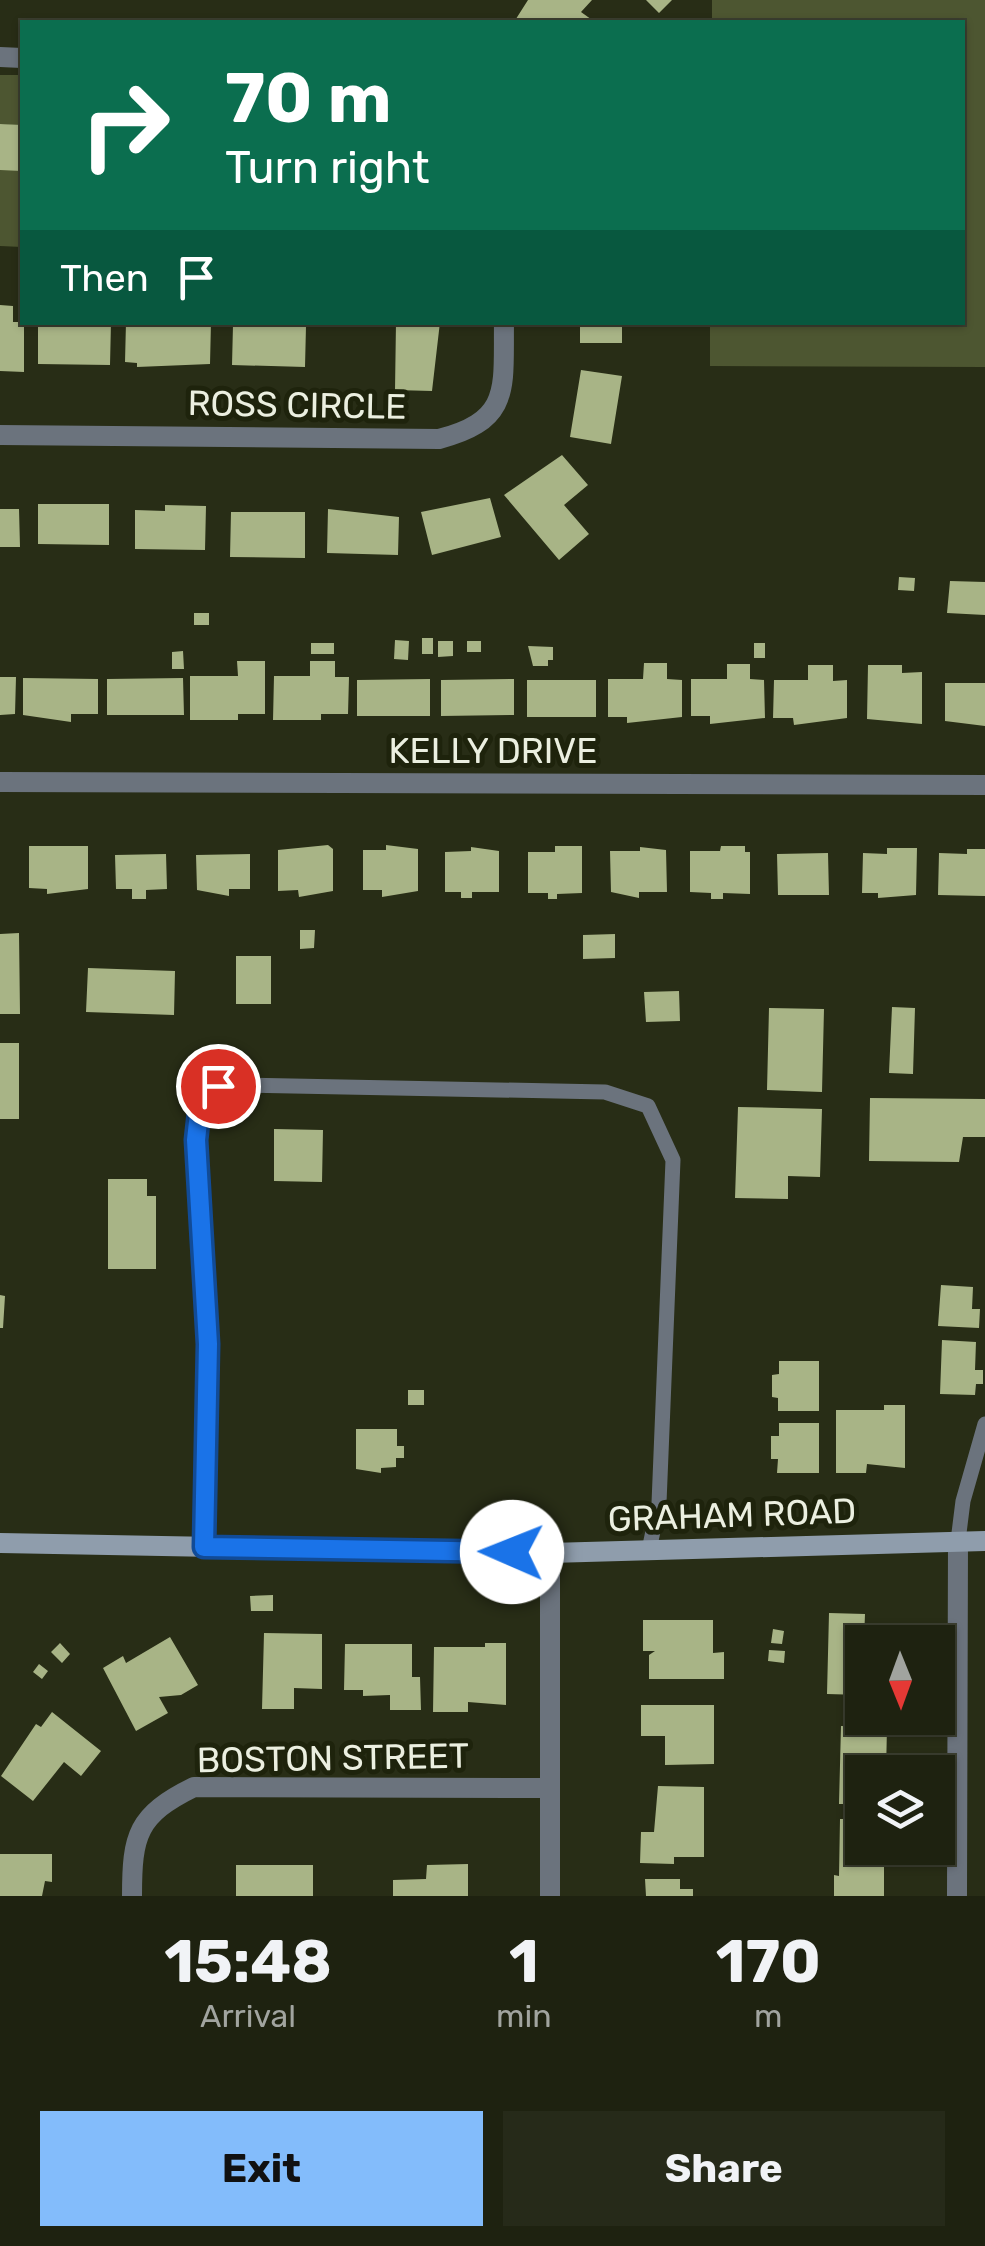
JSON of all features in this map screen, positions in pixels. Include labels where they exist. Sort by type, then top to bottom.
[{"type":"main road","name":"GRAHAM ROAD","points":[[0,1544],[550,1552],[985,1541]]},
{"type":"street","name":"ROSS CIRCLE","points":[[0,435],[439,439],[473,430],[491,416],[503,394],[504,325]]},
{"type":"street","name":"KELLY DRIVE","points":[[0,782],[985,785]]},
{"type":"street","points":[[957,1896],[958,1541]]},
{"type":"street","points":[[550,1552],[550,1896]]},
{"type":"street","name":"BOSTON STREET","points":[[132,1896],[138,1829],[160,1804],[194,1788],[550,1788]]},
{"type":"lane","points":[[204,1547],[208,1344],[196,1140],[200,1104],[207,1092],[218,1086],[244,1085],[605,1092],[648,1106],[672,1160],[659,1503],[649,1550]]},
{"type":"lane","points":[[958,1541],[963,1502],[985,1424]]},
{"type":"green space","points":[[712,0],[985,0],[985,367],[710,366],[710,325],[965,325],[965,20],[712,20]]},
{"type":"green space","points":[[0,75],[20,75],[20,126],[0,124]]},
{"type":"green space","points":[[0,170],[20,170],[20,247],[0,246]]},
{"type":"building","points":[[528,0],[592,0],[581,12],[592,20],[515,20]]},
{"type":"building","points":[[646,0],[672,0],[659,13]]},
{"type":"building","points":[[0,124],[20,125],[20,171],[0,170]]},
{"type":"building","points":[[0,305],[13,306],[13,322],[24,325],[24,372],[0,371]]},
{"type":"building","points":[[38,325],[111,325],[110,365],[38,364]]},
{"type":"building","points":[[126,325],[211,325],[210,364],[137,367],[137,363],[125,362]]},
{"type":"building","points":[[233,325],[306,326],[305,367],[232,365]]},
{"type":"building","points":[[396,325],[440,325],[432,391],[395,390]]},
{"type":"building","points":[[580,325],[622,325],[622,343],[580,343]]},
{"type":"building","points":[[581,370],[622,376],[611,444],[570,437]]},
{"type":"building","points":[[562,455],[588,485],[564,505],[589,534],[559,560],[504,495]]},
{"type":"building","points":[[490,498],[501,537],[432,555],[421,512]]},
{"type":"building","points":[[38,504],[109,504],[109,545],[38,544]]},
{"type":"building","points":[[165,505],[206,506],[205,550],[135,549],[135,510],[165,511]]},
{"type":"building","points":[[0,509],[19,509],[20,547],[0,547]]},
{"type":"building","points":[[328,509],[399,517],[398,555],[327,553]]},
{"type":"building","points":[[231,512],[305,512],[305,558],[230,557]]},
{"type":"building","points":[[899,577],[915,578],[914,591],[898,590]]},
{"type":"building","points":[[950,581],[985,582],[985,615],[947,613]]},
{"type":"building","points":[[194,613],[209,613],[209,625],[194,625]]},
{"type":"building","points":[[422,638],[433,638],[433,654],[422,654]]},
{"type":"building","points":[[395,640],[409,641],[408,660],[394,659]]},
{"type":"building","points":[[438,641],[453,641],[453,656],[438,657]]},
{"type":"building","points":[[467,641],[481,641],[481,652],[467,652]]},
{"type":"building","points":[[311,643],[334,643],[334,654],[311,654]]},
{"type":"building","points":[[754,643],[765,643],[765,658],[754,658]]},
{"type":"building","points":[[528,646],[553,647],[553,660],[548,660],[548,666],[533,666]]},
{"type":"building","points":[[183,651],[184,669],[172,669],[172,652]]},
{"type":"building","points":[[237,661],[265,661],[265,714],[238,714],[238,720],[190,720],[190,676],[238,676]]},
{"type":"building","points":[[310,661],[335,661],[335,677],[349,677],[348,714],[321,714],[321,720],[273,720],[274,676],[310,676]]},
{"type":"building","points":[[644,663],[667,663],[667,679],[682,680],[682,717],[627,723],[627,717],[608,717],[608,679],[643,679]]},
{"type":"building","points":[[727,664],[750,664],[750,679],[764,680],[765,718],[710,724],[710,716],[691,716],[691,679],[727,679]]},
{"type":"building","points":[[808,665],[833,665],[833,681],[847,680],[847,718],[794,725],[793,718],[773,718],[774,680],[808,680]]},
{"type":"building","points":[[868,665],[902,665],[902,673],[922,672],[922,724],[867,719]]},
{"type":"building","points":[[0,677],[16,677],[15,714],[0,715]]},
{"type":"building","points":[[23,678],[98,679],[98,714],[71,714],[71,722],[23,715]]},
{"type":"building","points":[[183,678],[184,715],[107,715],[107,679]]},
{"type":"building","points":[[430,679],[430,716],[357,716],[357,680]]},
{"type":"building","points":[[514,679],[514,715],[441,716],[441,680]]},
{"type":"building","points":[[527,680],[596,680],[596,717],[527,717]]},
{"type":"building","points":[[945,683],[985,683],[985,726],[945,721]]},
{"type":"building","points":[[328,845],[333,849],[333,891],[299,897],[298,890],[278,891],[278,850]]},
{"type":"building","points":[[386,845],[418,849],[418,891],[382,897],[382,890],[363,890],[363,850],[386,850]]},
{"type":"building","points":[[29,846],[88,846],[88,889],[47,894],[47,889],[29,888]]},
{"type":"building","points":[[555,846],[582,846],[582,893],[557,894],[557,899],[548,899],[548,893],[528,893],[528,852],[555,852]]},
{"type":"building","points":[[721,846],[745,846],[745,852],[750,852],[750,894],[723,893],[723,899],[711,899],[711,893],[690,892],[690,851],[720,851]]},
{"type":"building","points":[[471,847],[499,851],[499,892],[472,892],[472,898],[461,898],[461,892],[445,892],[445,852],[471,851]]},
{"type":"building","points":[[640,847],[666,850],[667,892],[639,892],[639,898],[611,892],[610,851],[640,851]]},
{"type":"building","points":[[887,848],[917,848],[916,895],[878,898],[878,893],[862,893],[863,853],[887,854]]},
{"type":"building","points":[[967,849],[985,849],[985,896],[938,895],[939,853],[967,854]]},
{"type":"building","points":[[828,853],[829,895],[778,895],[777,854]]},
{"type":"building","points":[[166,854],[167,889],[146,890],[146,899],[132,899],[132,889],[116,889],[115,855]]},
{"type":"building","points":[[250,854],[250,889],[229,889],[229,896],[197,890],[196,855]]},
{"type":"building","points":[[300,930],[315,930],[314,948],[300,949]]},
{"type":"building","points":[[19,933],[20,1014],[0,1014],[0,934]]},
{"type":"building","points":[[615,934],[615,958],[583,959],[583,935]]},
{"type":"building","points":[[236,956],[271,956],[271,1004],[236,1004]]},
{"type":"building","points":[[88,968],[175,971],[174,1015],[86,1012]]},
{"type":"building","points":[[679,991],[680,1021],[646,1022],[644,992]]},
{"type":"building","points":[[892,1007],[915,1008],[913,1074],[889,1073]]},
{"type":"building","points":[[769,1008],[824,1009],[822,1092],[767,1090]]},
{"type":"building","points":[[0,1043],[19,1043],[19,1119],[0,1119]]},
{"type":"building","points":[[870,1098],[985,1099],[985,1137],[963,1137],[959,1162],[869,1161]]},
{"type":"building","points":[[738,1107],[822,1109],[820,1177],[788,1176],[788,1199],[735,1198]]},
{"type":"building","points":[[274,1129],[323,1130],[322,1182],[274,1181]]},
{"type":"building","points":[[108,1179],[147,1179],[147,1196],[156,1196],[156,1269],[108,1269]]},
{"type":"building","points":[[941,1285],[973,1287],[972,1309],[980,1309],[979,1328],[938,1326]]},
{"type":"building","points":[[0,1295],[5,1296],[3,1328],[0,1328]]},
{"type":"building","points":[[942,1340],[976,1342],[975,1370],[983,1370],[983,1384],[976,1384],[975,1395],[940,1394]]},
{"type":"building","points":[[779,1361],[819,1361],[819,1411],[778,1411],[778,1398],[772,1397],[772,1375],[779,1374]]},
{"type":"building","points":[[408,1390],[424,1390],[424,1405],[408,1405]]},
{"type":"building","points":[[884,1405],[905,1405],[905,1468],[867,1464],[866,1473],[836,1473],[836,1410],[884,1410]]},
{"type":"building","points":[[779,1423],[819,1423],[819,1473],[777,1473],[778,1459],[771,1459],[771,1436],[779,1436]]},
{"type":"building","points":[[356,1429],[397,1429],[397,1446],[404,1446],[404,1458],[396,1458],[396,1467],[381,1468],[381,1473],[356,1469]]},
{"type":"building","points":[[273,1595],[273,1611],[251,1611],[250,1596]]},
{"type":"building","points":[[829,1613],[865,1614],[865,1625],[845,1625],[845,1695],[827,1694]]},
{"type":"building","points":[[643,1620],[713,1620],[713,1653],[724,1652],[724,1679],[649,1679],[649,1655],[655,1651],[643,1651]]},
{"type":"building","points":[[773,1629],[784,1631],[782,1644],[771,1643]]},
{"type":"building","points":[[264,1633],[322,1634],[322,1689],[294,1688],[294,1709],[262,1709]]},
{"type":"building","points":[[170,1637],[198,1685],[181,1695],[159,1697],[168,1713],[136,1731],[103,1668],[123,1656],[126,1663]]},
{"type":"building","points":[[60,1643],[70,1654],[62,1663],[51,1652]]},
{"type":"building","points":[[485,1643],[506,1643],[506,1705],[468,1702],[468,1712],[433,1712],[434,1647],[485,1647]]},
{"type":"building","points":[[345,1644],[412,1644],[412,1677],[420,1677],[421,1710],[390,1710],[390,1695],[363,1696],[363,1690],[344,1690]]},
{"type":"building","points":[[769,1650],[785,1651],[784,1663],[768,1661]]},
{"type":"building","points":[[39,1664],[48,1671],[42,1679],[33,1672]]},
{"type":"building","points":[[641,1705],[714,1705],[714,1764],[665,1765],[665,1736],[641,1736]]},
{"type":"building","points":[[52,1712],[101,1751],[81,1776],[64,1762],[33,1801],[1,1776],[36,1724],[41,1727]]},
{"type":"building","points":[[841,1726],[845,1726],[845,1735],[887,1735],[886,1755],[845,1755],[845,1804],[839,1804]]},
{"type":"building","points":[[658,1786],[704,1787],[704,1857],[674,1857],[674,1864],[640,1863],[641,1832],[654,1832]]},
{"type":"building","points":[[840,1819],[845,1819],[845,1865],[884,1865],[884,1896],[834,1896],[834,1875],[839,1876]]},
{"type":"building","points":[[0,1854],[52,1854],[52,1882],[45,1881],[42,1896],[0,1896]]},
{"type":"building","points":[[468,1864],[468,1896],[393,1896],[393,1880],[426,1879],[427,1865]]},
{"type":"building","points":[[236,1865],[313,1865],[313,1896],[236,1896]]},
{"type":"building","points":[[645,1879],[680,1879],[680,1889],[693,1889],[693,1896],[646,1896]]},
{"type":"route","points":[[218,1086],[207,1092],[200,1104],[196,1140],[208,1344],[204,1547],[512,1552]]}]
